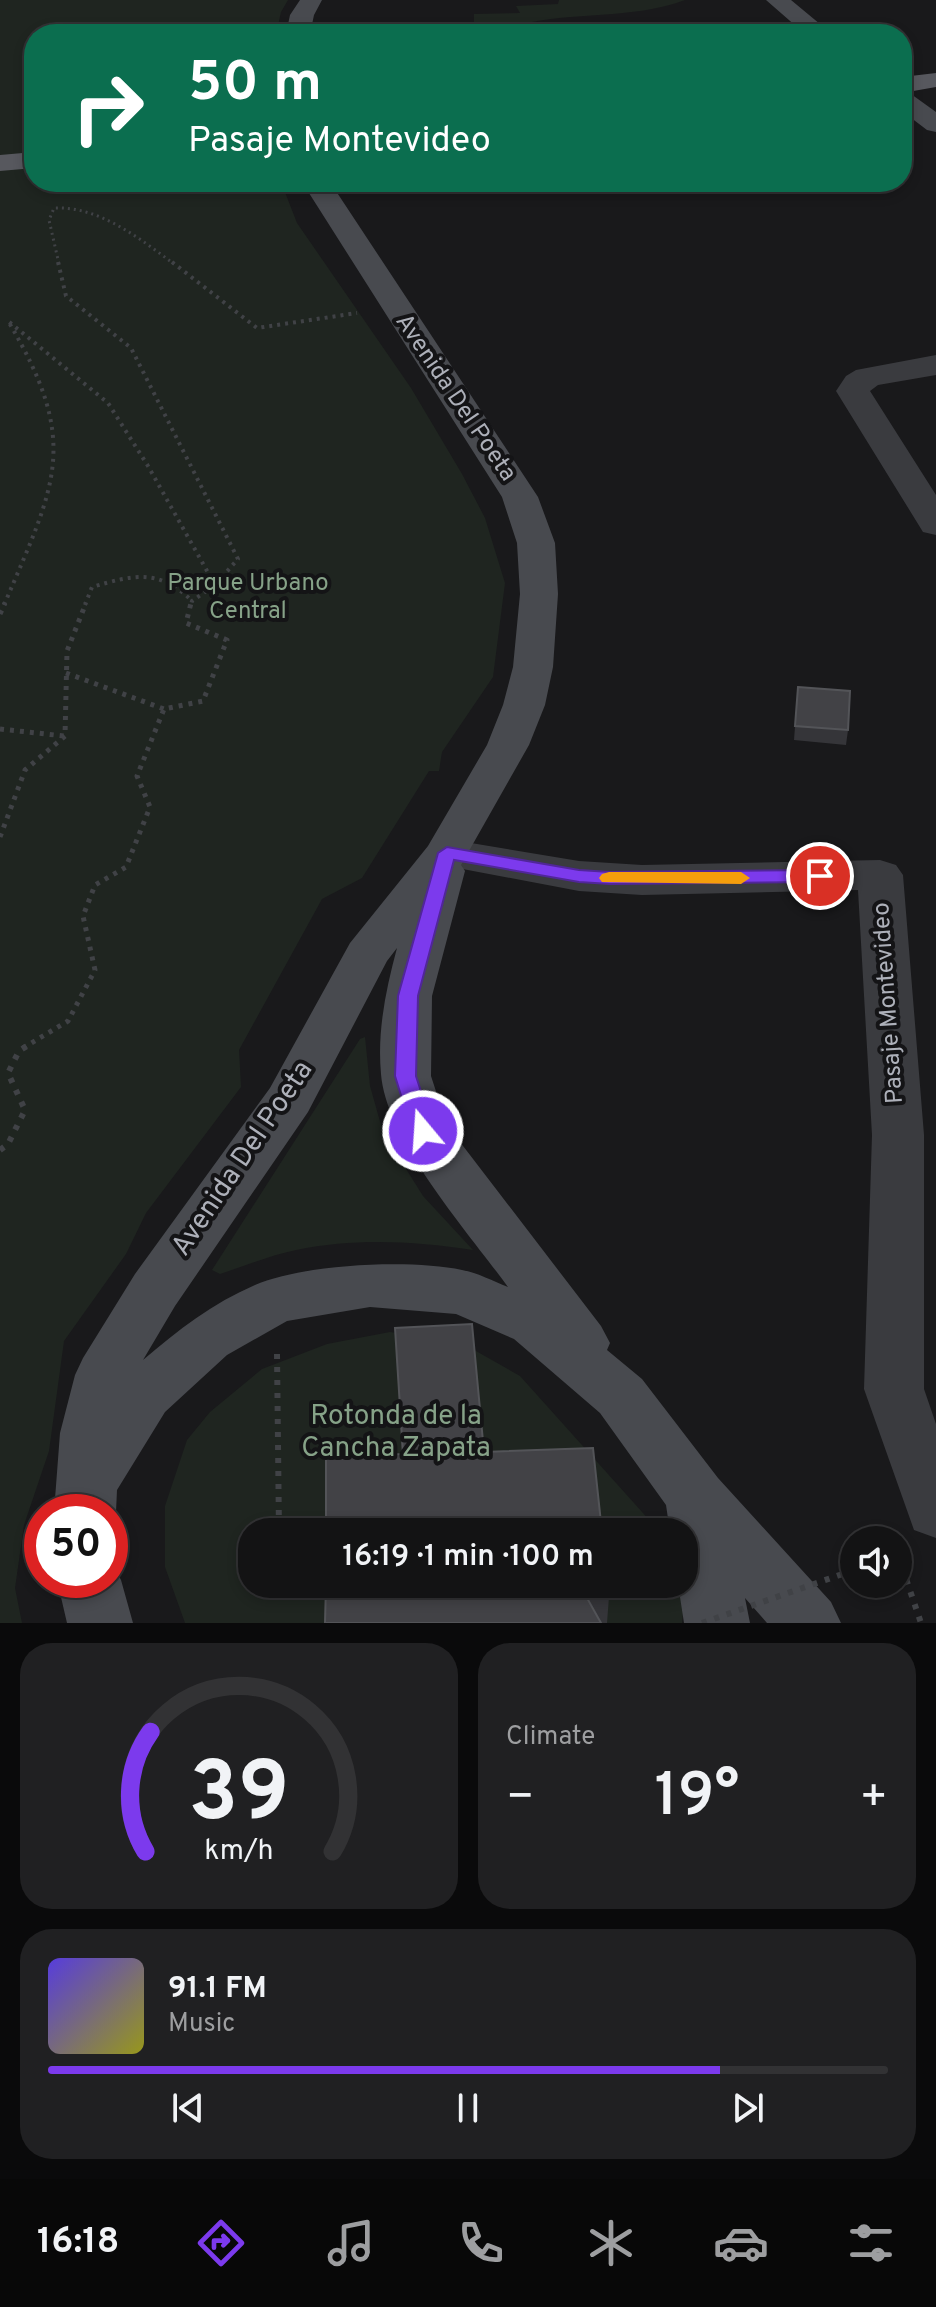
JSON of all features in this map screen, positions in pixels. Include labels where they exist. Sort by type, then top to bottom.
[{"type":"main road","points":[[300,24],[311,0]]},
{"type":"main road","points":[[777,0],[807,24]]},
{"type":"main road","points":[[912,84],[936,80]]},
{"type":"main road","points":[[912,106],[936,124]]},
{"type":"main road","points":[[0,163],[24,161]]},
{"type":"main road","name":"Avenida Del Poeta","points":[[86,1494],[90,1433],[104,1375],[155,1290],[290,1099],[367,954],[447,853],[508,745],[524,705],[533,667],[539,594],[536,543],[520,497],[320,192]]},
{"type":"main road","name":"Avenida Del Poeta","points":[[447,853],[408,996],[406,1076],[423,1131],[621,1396]]},
{"type":"main road","points":[[89,1494],[144,1395],[207,1339],[275,1301],[370,1285],[462,1292],[534,1323],[621,1396],[696,1497],[808,1623]]},
{"type":"main road","points":[[696,1497],[717,1623]]},
{"type":"main road","points":[[94,1598],[100,1623]]},
{"type":"street","points":[[936,365],[868,377],[858,383],[853,391],[936,524]]},
{"type":"street","name":"Pasaje Montevideo","points":[[447,853],[579,876],[626,879],[880,875],[898,1135],[894,1389],[936,1511]]},
{"type":"path","points":[[66,673],[164,709],[203,701],[227,640],[186,623],[192,601],[215,585],[238,559],[131,348],[66,296],[49,220],[54,208],[72,207],[93,212],[158,252],[222,298],[257,328],[394,308]]},
{"type":"path","points":[[0,614],[51,488],[55,430],[35,366],[8,321],[108,403],[148,466],[215,585]]},
{"type":"path","points":[[0,837],[25,770],[65,736],[67,651],[92,587],[126,577],[147,576],[165,579],[180,587],[192,601]]},
{"type":"path","points":[[0,1150],[8,1144],[25,1110],[8,1073],[19,1051],[68,1021],[95,970],[83,916],[95,885],[126,867],[150,807],[137,776],[164,709]]},
{"type":"path","points":[[0,729],[65,736]]},
{"type":"path","points":[[275,1301],[279,1518]]},
{"type":"path","points":[[702,1623],[840,1575]]},
{"type":"path","points":[[912,1596],[921,1623]]},
{"type":"green space","name":"Parque Urbano Central","points":[[0,0],[288,0],[278,24],[24,24],[24,192],[285,192],[297,223],[411,388],[485,518],[505,583],[493,677],[442,752],[439,771],[429,771],[362,878],[322,899],[239,1050],[241,1087],[146,1213],[126,1254],[64,1341],[49,1451],[34,1494],[24,1494],[24,1525],[15,1588],[22,1623],[0,1623]]},
{"type":"green space","points":[[559,0],[685,0],[623,13],[523,24],[472,24],[474,14],[520,13],[516,6],[558,4]]},
{"type":"green space","points":[[365,1037],[370,1086],[383,1132],[423,1196],[473,1250],[363,1242],[287,1252],[220,1274],[212,1270],[360,1039]]},
{"type":"green space","name":"Rotonda de la Cancha Zapata","points":[[390,1332],[460,1342],[520,1376],[647,1518],[238,1518],[238,1598],[682,1598],[682,1623],[185,1623],[165,1567],[165,1506],[187,1440],[210,1412],[262,1369],[327,1344]]},
{"type":"building","points":[[798,687],[850,691],[848,730],[795,726]]},
{"type":"building","points":[[472,1324],[484,1452],[593,1448],[600,1518],[326,1518],[326,1457],[403,1454],[395,1328]]},
{"type":"building","points":[[326,1598],[587,1598],[601,1623],[325,1623]]},
{"type":"slow traffic","points":[[609,878],[741,878]]},
{"type":"route","points":[[423,1131],[406,1076],[408,996],[447,853],[579,876],[642,880],[820,876]]}]
